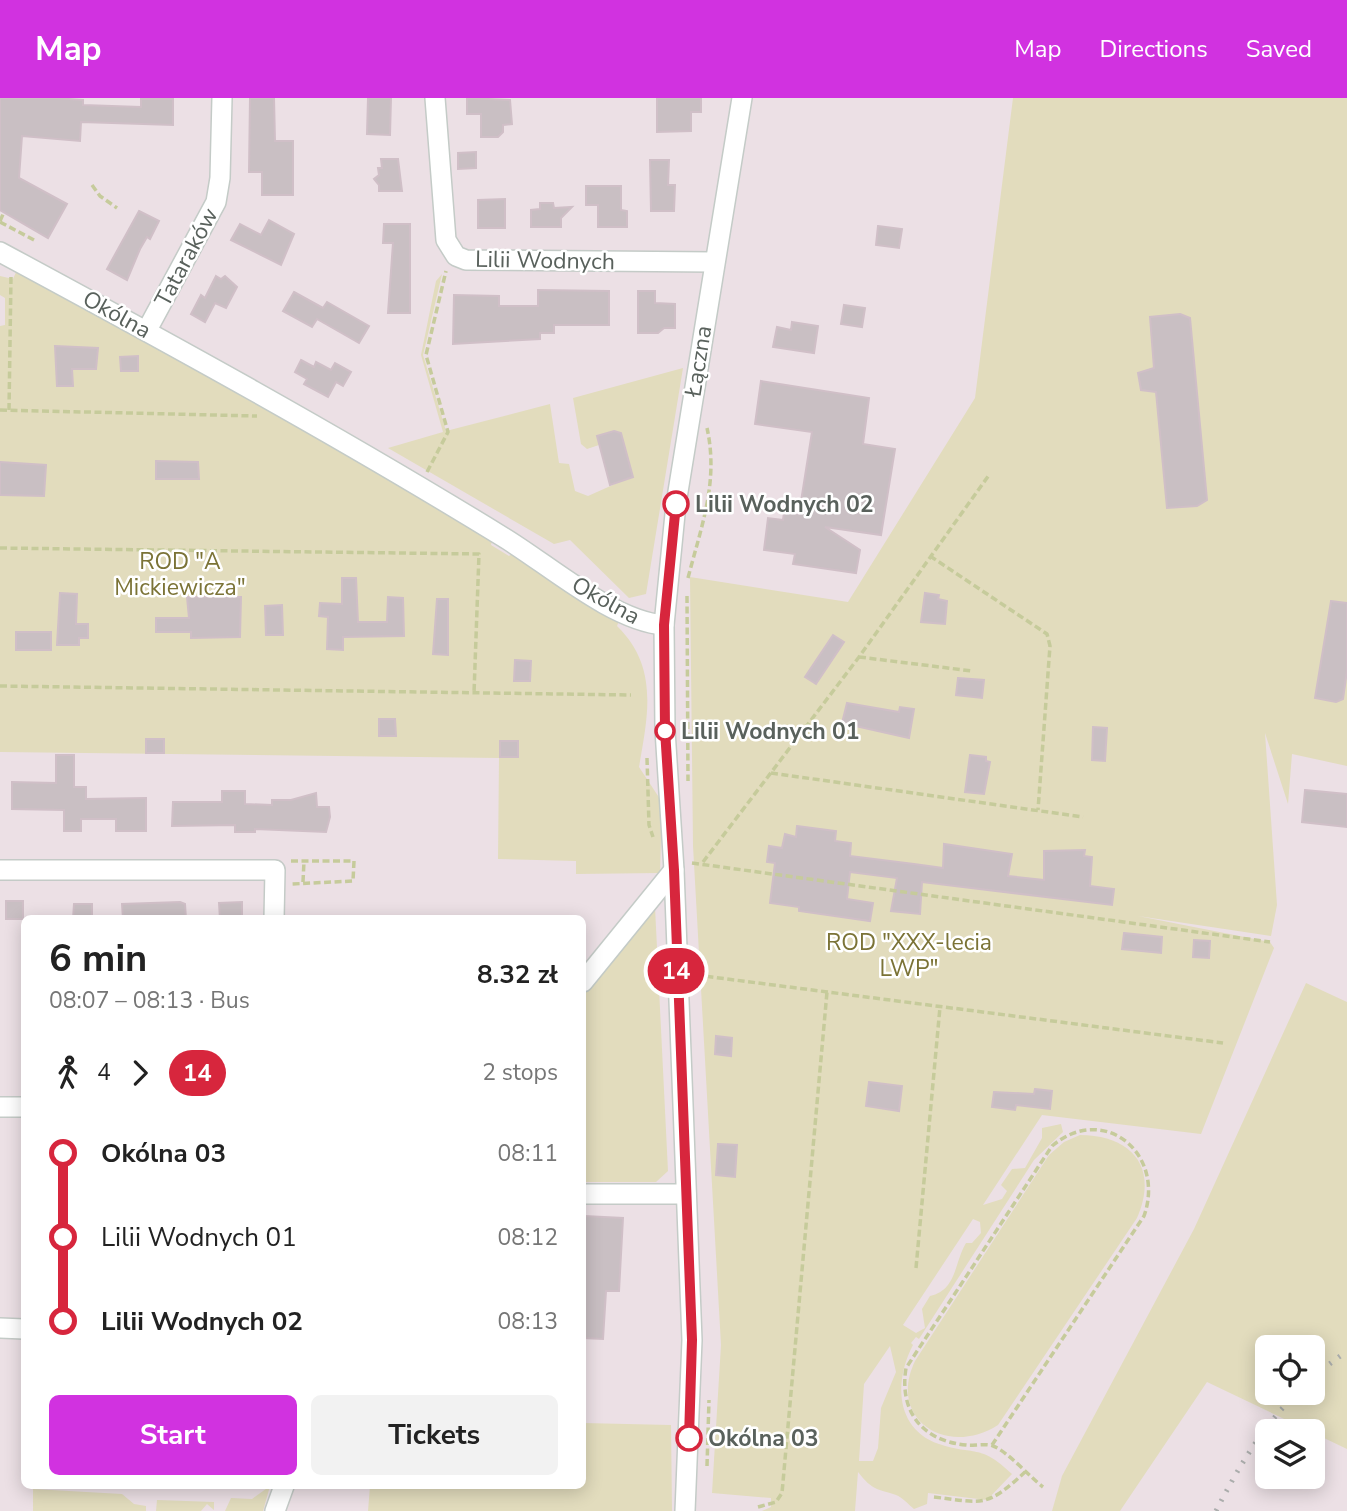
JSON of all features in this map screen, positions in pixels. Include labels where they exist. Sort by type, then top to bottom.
[{"type":"street","name":"Tataraków","points":[[147,330],[216,202],[220,178],[222,98]]},
{"type":"street","name":"Lilii Wodnych","points":[[435,98],[446,240],[451,252],[459,258],[713,262]]},
{"type":"street","name":"Łączna","points":[[664,625],[676,504],[713,262],[742,98]]},
{"type":"street","name":"Okólna","points":[[8,256],[147,330],[503,537],[625,616],[664,625],[665,730],[681,867],[676,973],[692,1340],[685,1511]]},
{"type":"street","points":[[586,978],[681,867]]},
{"type":"street","points":[[0,870],[275,870],[274,915]]},
{"type":"street","points":[[0,1107],[21,1107]]},
{"type":"street","points":[[586,1194],[686,1194]]},
{"type":"street","points":[[0,1328],[21,1329]]},
{"type":"street","points":[[275,1511],[283,1489]]},
{"type":"path","points":[[92,185],[100,196],[117,208]]},
{"type":"path","points":[[4,212],[0,222],[34,240]]},
{"type":"path","points":[[8,256],[9,410]]},
{"type":"path","points":[[426,474],[448,432],[426,355],[447,268]]},
{"type":"path","points":[[0,410],[244,414],[265,420]]},
{"type":"path","points":[[687,583],[700,542],[713,471],[705,420]]},
{"type":"path","points":[[703,862],[859,657],[989,475]]},
{"type":"path","points":[[0,548],[479,554],[474,693]]},
{"type":"path","points":[[930,556],[1048,634],[1050,646],[1038,810]]},
{"type":"path","points":[[687,595],[689,794]]},
{"type":"path","points":[[859,657],[972,671]]},
{"type":"path","points":[[0,686],[631,695]]},
{"type":"path","points":[[772,773],[1083,817]]},
{"type":"path","points":[[681,867],[688,854]]},
{"type":"path","points":[[303,882],[304,861]]},
{"type":"path","points":[[681,867],[703,862],[1270,942]]},
{"type":"path","points":[[676,973],[1223,1043]]},
{"type":"path","points":[[758,1507],[776,1502],[782,1493],[827,992]]},
{"type":"path","points":[[916,1268],[940,1007]]},
{"type":"path","points":[[992,1445],[1144,1216],[1149,1203],[1149,1181],[1143,1160],[1124,1140],[1094,1128],[1064,1136],[1047,1152],[906,1368],[904,1389],[908,1410],[926,1432],[950,1443],[992,1445],[1043,1487]]},
{"type":"path","points":[[706,1469],[710,1434],[709,1399]]},
{"type":"path","points":[[934,1497],[989,1501],[998,1497],[1025,1472]]},
{"type":"green space","name":"ROD \"XXX-lecia LWP\"","points":[[1013,98],[1347,98],[1347,766],[1292,754],[1288,804],[1265,733],[1277,905],[1271,936],[1138,916],[1270,942],[1274,948],[1201,1134],[1042,1115],[983,1205],[1002,1199],[1007,1191],[1001,1185],[1012,1169],[1025,1168],[1042,1138],[1042,1128],[1061,1124],[1063,1132],[1034,1160],[919,1339],[916,1337],[911,1343],[913,1345],[903,1374],[902,1402],[906,1416],[924,1437],[939,1444],[984,1454],[1012,1474],[987,1500],[928,1493],[927,1504],[914,1509],[898,1496],[871,1486],[858,1472],[855,1511],[762,1511],[771,1507],[771,1498],[712,1493],[721,1345],[693,846],[690,577],[848,602],[975,398]],"holes":[[[973,1219],[980,1222],[981,1233],[972,1243],[966,1243],[950,1282],[939,1293],[930,1296],[922,1309],[925,1328],[916,1333],[903,1325]],[[890,1346],[896,1372],[881,1408],[878,1448],[873,1461],[859,1461],[864,1384]]]},
{"type":"green space","name":"ROD \"A Mickiewicza\"","points":[[17,270],[493,537],[491,545],[509,556],[513,553],[619,621],[617,626],[630,642],[645,675],[647,710],[639,767],[662,802],[660,873],[576,874],[576,861],[498,859],[499,758],[0,752],[0,326],[5,325],[5,298],[0,295],[0,276],[13,279]]},
{"type":"green space","points":[[442,274],[423,355],[446,431],[550,404],[559,463],[569,464],[575,491],[588,496],[633,476],[614,431],[597,436],[599,445],[587,449],[581,444],[573,398],[683,368],[646,594],[629,598],[570,540],[554,544],[388,448],[443,432],[421,355],[436,281]]},
{"type":"green space","points":[[655,907],[668,1171],[656,1182],[586,1182],[586,989]]},
{"type":"green space","points":[[1306,983],[1347,1002],[1347,1449],[1325,1438],[1325,1419],[1284,1419],[1255,1405],[1325,1405],[1325,1335],[1255,1335],[1255,1405],[1207,1382],[1120,1511],[1052,1511],[1062,1476],[1194,1229]]},
{"type":"green space","points":[[1080,1135],[1114,1141],[1127,1148],[1136,1158],[1145,1184],[1137,1218],[998,1425],[978,1434],[959,1437],[942,1435],[926,1427],[915,1415],[909,1400],[908,1382],[915,1361],[1049,1155],[1064,1142]]},
{"type":"green space","points":[[586,1423],[671,1425],[672,1511],[368,1511],[370,1489],[586,1489]]},
{"type":"green space","points":[[33,1489],[122,1494],[134,1504],[146,1506],[146,1511],[33,1511]]},
{"type":"green space","points":[[269,1489],[263,1511],[225,1511],[231,1498],[252,1499]]},
{"type":"green space","points":[[157,1500],[214,1502],[214,1510],[207,1504],[201,1511],[156,1511]]},
{"type":"building","points":[[0,98],[55,98],[83,100],[83,105],[141,107],[141,99],[173,99],[173,125],[81,122],[80,141],[22,136],[19,178],[67,204],[48,238],[0,210]]},
{"type":"building","points":[[250,98],[274,98],[275,141],[293,141],[293,195],[262,195],[262,172],[249,172]]},
{"type":"building","points":[[368,98],[391,98],[390,135],[367,134]]},
{"type":"building","points":[[467,98],[510,100],[512,124],[503,125],[503,132],[498,137],[481,137],[481,114],[467,114]]},
{"type":"building","points":[[657,98],[701,98],[701,112],[691,112],[691,131],[657,132]]},
{"type":"building","points":[[476,152],[476,168],[458,169],[458,153]]},
{"type":"building","points":[[381,159],[398,159],[402,191],[379,191],[379,185],[374,179],[379,175],[378,168],[382,168]]},
{"type":"building","points":[[650,160],[669,160],[668,185],[675,185],[674,211],[651,211]]},
{"type":"building","points":[[586,186],[621,186],[621,210],[627,211],[627,227],[598,227],[598,205],[586,205]]},
{"type":"building","points":[[505,199],[505,228],[478,228],[478,200]]},
{"type":"building","points":[[540,203],[553,203],[554,208],[572,207],[561,218],[561,227],[531,227],[531,210],[540,209]]},
{"type":"building","points":[[139,211],[159,221],[150,239],[147,237],[140,249],[127,280],[107,269]]},
{"type":"building","points":[[269,220],[294,234],[281,265],[231,240],[240,224],[261,235]]},
{"type":"building","points":[[384,224],[410,224],[410,313],[388,313],[393,243],[383,243]]},
{"type":"building","points":[[878,226],[902,229],[899,248],[876,245]]},
{"type":"building","points":[[216,276],[221,279],[225,276],[237,287],[226,308],[215,303],[205,322],[191,314],[201,295],[205,298]]},
{"type":"building","points":[[538,290],[609,291],[609,325],[554,325],[554,333],[540,333],[540,339],[453,344],[454,295],[499,296],[499,306],[538,306]]},
{"type":"building","points":[[638,291],[655,291],[655,303],[675,304],[675,328],[664,328],[658,333],[638,333]]},
{"type":"building","points":[[294,292],[323,308],[327,302],[369,326],[359,343],[317,319],[312,327],[283,311]]},
{"type":"building","points":[[844,305],[865,308],[862,327],[841,324]]},
{"type":"building","points":[[1180,314],[1190,318],[1207,500],[1197,506],[1167,508],[1156,392],[1141,390],[1138,373],[1154,368],[1150,317]]},
{"type":"building","points":[[792,322],[818,326],[814,353],[773,347],[777,327],[791,330]]},
{"type":"building","points":[[55,346],[98,348],[96,369],[72,369],[73,386],[57,386]]},
{"type":"building","points":[[138,356],[138,371],[121,371],[120,357]]},
{"type":"building","points":[[301,360],[314,367],[316,362],[331,370],[335,363],[351,372],[343,386],[336,382],[328,397],[304,384],[307,379],[295,372]]},
{"type":"building","points":[[761,381],[869,398],[863,444],[895,449],[881,535],[825,527],[860,550],[856,573],[793,564],[795,554],[764,550],[768,518],[783,520],[784,512],[799,514],[812,432],[755,424]]},
{"type":"building","points":[[614,431],[621,433],[633,477],[610,485],[597,436]]},
{"type":"building","points":[[156,461],[198,462],[199,479],[156,479]]},
{"type":"building","points":[[0,462],[46,465],[44,496],[0,495]]},
{"type":"building","points":[[342,578],[356,578],[358,622],[387,622],[388,597],[403,598],[404,636],[343,637],[343,650],[327,649],[328,617],[319,616],[320,603],[342,604]]},
{"type":"building","points":[[60,593],[77,594],[76,624],[88,624],[88,638],[79,638],[79,645],[57,645]]},
{"type":"building","points":[[925,593],[939,595],[938,599],[947,601],[945,624],[921,622]]},
{"type":"building","points":[[187,597],[241,597],[240,637],[191,638],[191,632],[156,632],[156,618],[189,618]]},
{"type":"building","points":[[437,599],[448,599],[448,655],[433,654]]},
{"type":"building","points":[[1331,601],[1347,603],[1347,671],[1343,699],[1336,702],[1315,698]]},
{"type":"building","points":[[282,605],[283,635],[266,635],[265,606]]},
{"type":"building","points":[[16,632],[51,632],[51,650],[16,650]]},
{"type":"building","points":[[833,635],[844,642],[816,684],[805,677]]},
{"type":"building","points":[[515,660],[531,661],[530,681],[514,681]]},
{"type":"building","points":[[958,678],[984,680],[982,698],[956,695]]},
{"type":"building","points":[[847,703],[899,712],[900,707],[914,709],[909,738],[842,723]]},
{"type":"building","points":[[379,719],[395,719],[396,736],[379,736]]},
{"type":"building","points":[[1093,727],[1107,728],[1105,761],[1092,760]]},
{"type":"building","points":[[146,739],[164,739],[164,753],[146,753]]},
{"type":"building","points":[[500,741],[518,741],[518,757],[500,757]]},
{"type":"building","points":[[56,755],[74,755],[74,787],[86,787],[86,799],[146,798],[146,831],[116,831],[116,819],[81,819],[81,831],[64,831],[64,810],[12,809],[12,782],[56,783]]},
{"type":"building","points":[[970,755],[986,757],[986,761],[990,762],[984,794],[965,792]]},
{"type":"building","points":[[1305,790],[1347,794],[1347,827],[1302,822]]},
{"type":"building","points":[[222,791],[245,791],[245,804],[272,805],[272,800],[291,800],[316,793],[317,807],[329,807],[330,817],[326,832],[255,829],[255,832],[235,832],[235,825],[172,826],[173,802],[222,802]]},
{"type":"building","points":[[797,826],[836,831],[835,841],[851,843],[850,856],[943,868],[944,844],[1012,854],[1008,876],[1044,880],[1044,851],[1085,850],[1084,856],[1092,857],[1090,886],[1114,889],[1112,905],[922,882],[920,914],[891,911],[897,878],[850,872],[847,899],[873,903],[870,921],[799,911],[799,907],[770,903],[775,863],[767,862],[769,846],[782,848],[785,834],[796,837]]},
{"type":"building","points":[[6,901],[23,901],[21,919],[6,919]]},
{"type":"building","points":[[180,902],[185,904],[186,915],[123,915],[122,904]]},
{"type":"building","points":[[242,902],[242,915],[220,915],[219,903]]},
{"type":"building","points":[[74,904],[92,904],[92,915],[73,915]]},
{"type":"building","points":[[1124,933],[1162,937],[1161,953],[1122,949]]},
{"type":"building","points":[[1194,940],[1210,941],[1209,958],[1193,957]]},
{"type":"building","points":[[716,1036],[732,1038],[731,1056],[715,1054]]},
{"type":"building","points":[[869,1082],[902,1086],[899,1111],[866,1106]]},
{"type":"building","points":[[1035,1089],[1052,1091],[1050,1109],[1016,1105],[1015,1110],[992,1107],[994,1092],[1034,1094]]},
{"type":"building","points":[[718,1144],[737,1145],[735,1177],[716,1175]]},
{"type":"building","points":[[586,1216],[623,1218],[619,1291],[606,1291],[603,1339],[586,1338]]},
{"type":"railway","points":[[1325,1367],[1347,1351]]},
{"type":"railway","points":[[1216,1511],[1252,1449],[1285,1405]]},
{"type":"bus line","name":"14","points":[[676,504],[667,572],[664,625],[665,730],[674,870],[692,1340],[689,1438]]},
{"type":"place","name":"Lilii Wodnych 02","points":[[676,504]]},
{"type":"place","name":"Lilii Wodnych 01","points":[[665,731]]},
{"type":"place","name":"Okólna 03","points":[[689,1438]]}]
